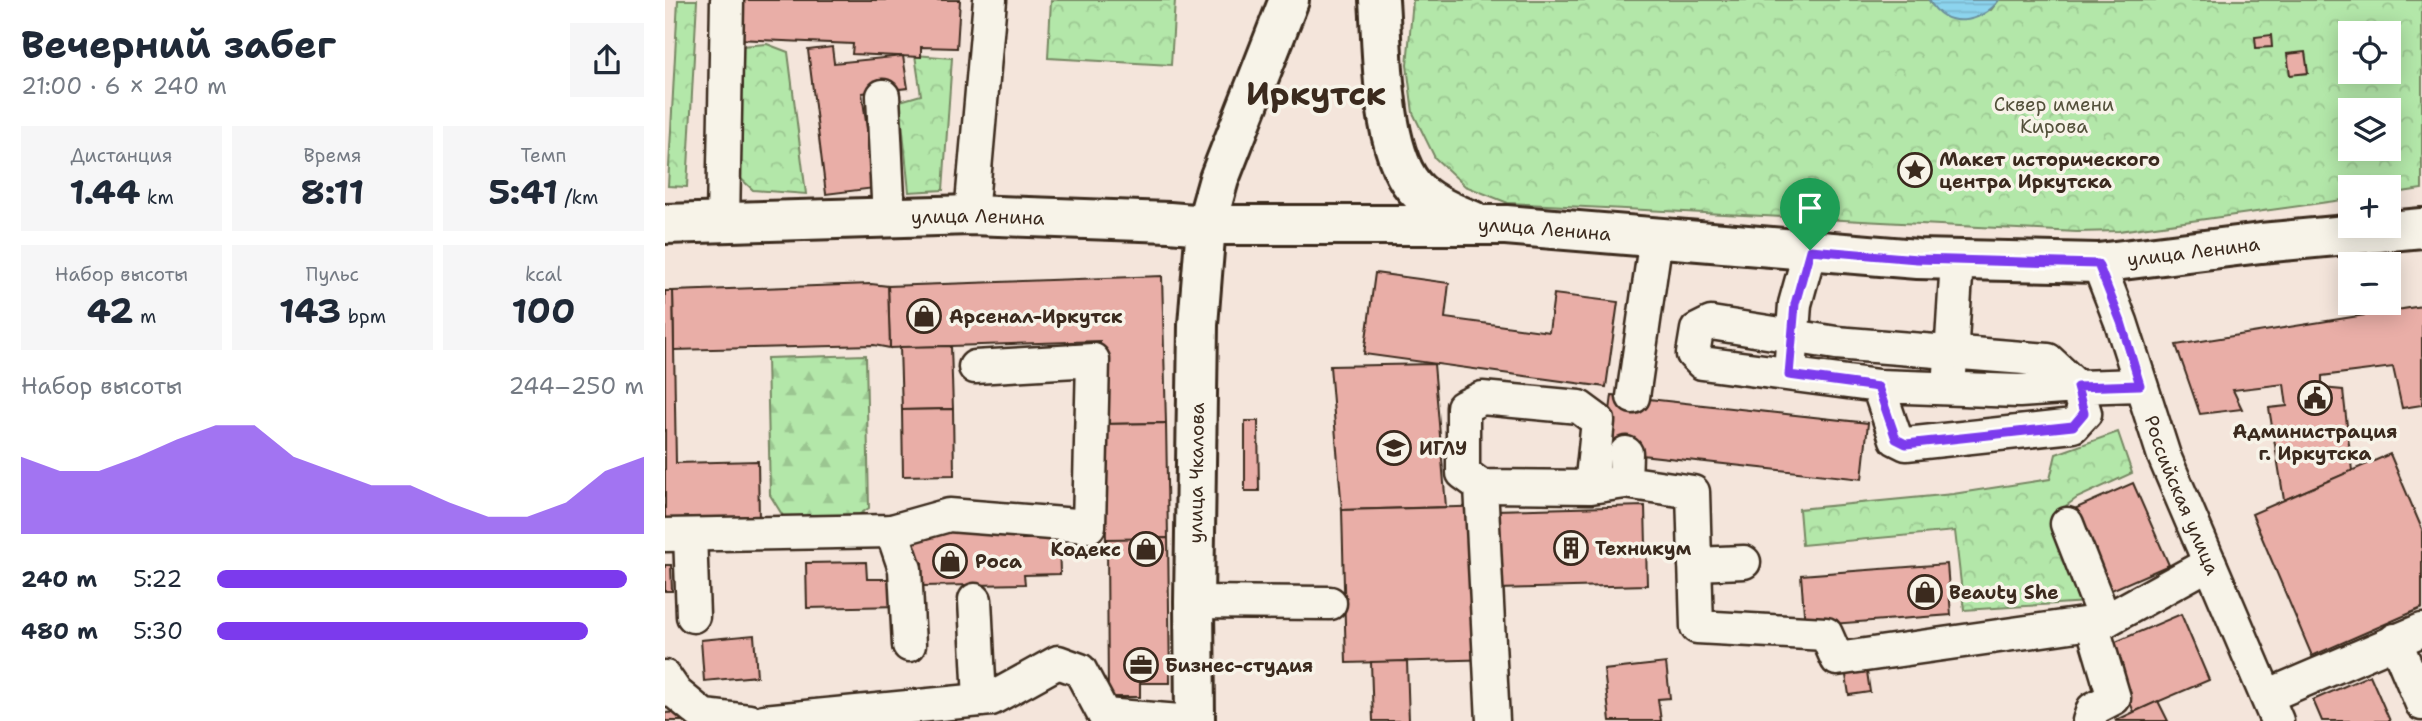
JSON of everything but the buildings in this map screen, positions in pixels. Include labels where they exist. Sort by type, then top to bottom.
[{"type":"main road","name":"улица Чкалова","points":[[1195,721],[1198,325],[1206,225],[1219,179],[1289,0]]},
{"type":"main road","points":[[1379,0],[1388,126],[1399,166],[1418,191],[1444,210],[1479,224]]},
{"type":"main road","name":"улица Ленина","points":[[665,224],[971,215],[1206,225],[1479,224],[1957,260],[2098,264],[2260,243],[2422,228]]},
{"type":"street","points":[[723,222],[727,0]]},
{"type":"street","points":[[971,215],[990,0]]},
{"type":"street","points":[[883,96],[889,219]]},
{"type":"street","points":[[1633,397],[1656,237]]},
{"type":"street","points":[[1789,375],[1795,304],[1810,250]]},
{"type":"street","points":[[1949,389],[1957,260]]},
{"type":"street","name":"Российская улица","points":[[2098,264],[2121,322],[2165,456],[2272,708]]},
{"type":"street","points":[[1878,387],[1896,439],[1906,444],[2073,426],[2084,413],[2077,387],[2048,360],[1793,337],[1711,323],[1697,330],[1693,354],[1702,363],[1878,387],[2019,391],[2077,387],[2140,385]]},
{"type":"street","points":[[693,616],[678,535],[892,531],[949,515],[1089,526],[1093,360],[975,367]]},
{"type":"street","points":[[1591,487],[1598,421],[1579,407],[1482,398],[1463,407],[1463,473],[1481,486],[1591,487],[1625,467],[1693,492],[1697,627],[1826,634],[1837,659],[2099,622],[2210,563]]},
{"type":"street","points":[[1481,486],[1493,721]]},
{"type":"street","points":[[2063,721],[2091,715],[2114,698],[2099,622],[2067,524]]},
{"type":"street","points":[[892,531],[905,569],[909,645]]},
{"type":"street","points":[[1695,564],[1744,562]]},
{"type":"street","points":[[975,600],[988,707]]},
{"type":"street","points":[[1194,602],[1330,603]]},
{"type":"street","points":[[2272,708],[2408,635],[2422,704]]},
{"type":"street","points":[[764,721],[988,707],[1058,662],[1080,670],[1101,718],[1179,721]]},
{"type":"street","points":[[665,677],[676,693],[704,716],[749,721]]},
{"type":"green space","points":[[678,0],[697,0],[687,187],[668,186]]},
{"type":"green space","points":[[1051,0],[1175,0],[1171,65],[1048,58]]},
{"type":"green space","name":"Сквер имени Кирова","points":[[1413,0],[1929,0],[1931,4],[1991,10],[1999,0],[2422,0],[2422,189],[2401,192],[2401,175],[2338,175],[2338,201],[2119,231],[2077,232],[1508,203],[1465,186],[1435,158],[1413,113],[1407,65]]},
{"type":"green space","points":[[767,44],[788,52],[806,194],[753,190],[737,175],[741,46]]},
{"type":"green space","points":[[915,55],[952,58],[943,190],[909,192],[900,101],[921,95]]},
{"type":"green space","points":[[866,355],[869,508],[843,525],[783,516],[770,495],[767,358]]},
{"type":"green space","points":[[2118,432],[2132,473],[2077,498],[2056,513],[2087,602],[1964,610],[1955,531],[1802,545],[1799,509],[1953,494],[2050,479],[2056,454]]},
{"type":"water","points":[[1929,0],[1999,0],[1983,14],[1953,20],[1936,10]]},
{"type":"place","name":"Макет исторического центра Иркутска","points":[[1915,170]]},
{"type":"place","name":"Арсенал-Иркутск","points":[[924,316]]},
{"type":"place","name":"Администрация г. Иркутска","points":[[2315,398]]},
{"type":"place","name":"ИГЛУ","points":[[1394,448]]},
{"type":"place","name":"Техникум","points":[[1571,548]]},
{"type":"place","name":"Кодекс","points":[[1146,549]]},
{"type":"place","name":"Роса","points":[[950,561]]},
{"type":"place","name":"Beauty She","points":[[1925,592]]},
{"type":"place","name":"Бизнес-студия","points":[[1141,665]]},
{"type":"district","name":"Иркутск","points":[[1316,93]]},
{"type":"route","points":[[1810,250],[1917,259],[2098,264],[2121,322],[2140,385],[2077,387],[2084,413],[2073,426],[1906,444],[1896,439],[1878,387],[1789,375],[1795,304],[1810,250]]}]
